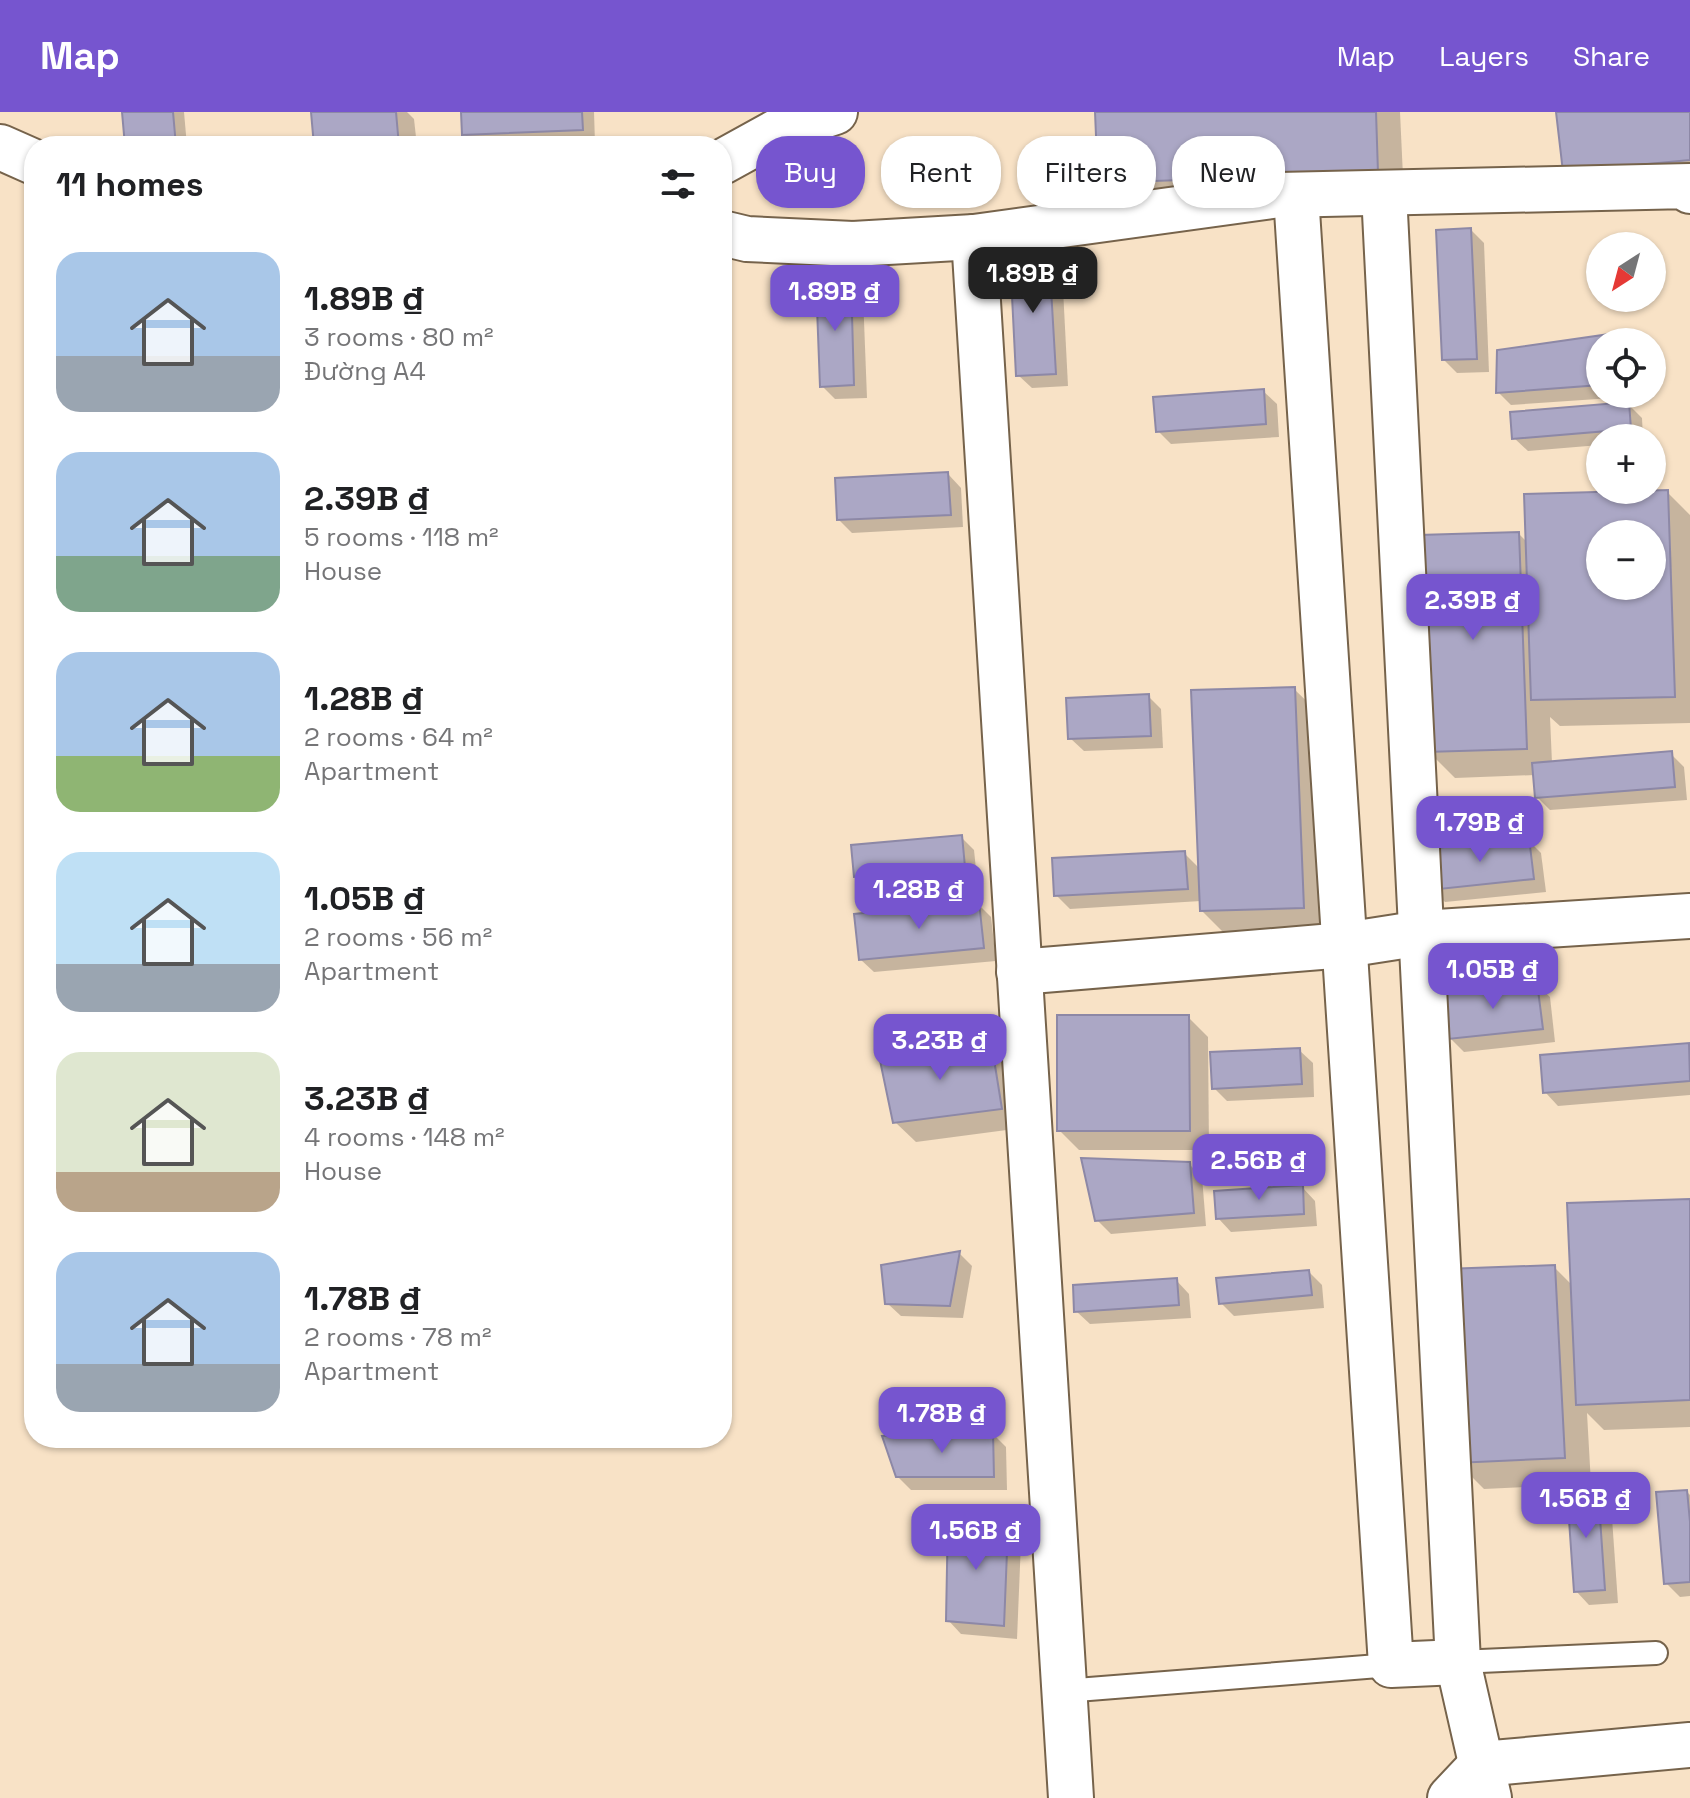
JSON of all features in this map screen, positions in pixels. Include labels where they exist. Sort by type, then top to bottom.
[{"type":"street","points":[[732,156],[780,130],[835,112]]},
{"type":"street","points":[[0,147],[24,158]]},
{"type":"street","points":[[732,235],[747,239],[853,244],[974,237],[1279,195],[1690,186],[1690,191]]},
{"type":"street","points":[[1384,193],[1458,1662],[1486,1781]]},
{"type":"street","points":[[1296,195],[1391,1665],[1458,1662]]},
{"type":"street","points":[[974,237],[1071,1798]]},
{"type":"street","points":[[1019,972],[1345,945],[1422,933],[1690,916]]},
{"type":"street","points":[[1450,1798],[1486,1781],[1690,1745]]},
{"type":"lane","points":[[1458,1662],[1656,1653]]},
{"type":"lane","points":[[1064,1691],[1391,1665]]},
{"type":"building","points":[[122,112],[173,112],[175,136],[124,136]]},
{"type":"building","points":[[311,112],[396,112],[398,136],[313,136]]},
{"type":"building","points":[[461,112],[582,112],[583,130],[462,135]]},
{"type":"building","points":[[1095,112],[1376,112],[1378,173],[1285,176],[1285,136],[1172,136],[1172,180],[1156,181],[1156,136],[1096,136]]},
{"type":"building","points":[[1556,112],[1690,112],[1690,160],[1563,172]]},
{"type":"building","points":[[1471,228],[1477,359],[1442,360],[1436,230]]},
{"type":"building","points":[[1049,254],[1056,374],[1016,376],[1010,256]]},
{"type":"building","points":[[851,280],[854,385],[820,387],[816,281]]},
{"type":"building","points":[[1586,337],[1586,386],[1496,393],[1497,350]]},
{"type":"building","points":[[1264,389],[1266,424],[1156,432],[1153,397]]},
{"type":"building","points":[[1586,406],[1629,408],[1631,424],[1586,424],[1586,433],[1512,439],[1510,412]]},
{"type":"building","points":[[948,472],[951,515],[837,520],[835,478]]},
{"type":"building","points":[[1668,490],[1675,697],[1531,700],[1524,494],[1586,492],[1586,504],[1666,504]]},
{"type":"building","points":[[1519,532],[1527,749],[1426,752],[1419,535]]},
{"type":"building","points":[[1295,687],[1304,908],[1200,911],[1191,690]]},
{"type":"building","points":[[1149,694],[1151,736],[1068,739],[1066,698]]},
{"type":"building","points":[[1672,751],[1675,787],[1535,798],[1532,763]]},
{"type":"building","points":[[962,835],[965,867],[854,877],[851,845]]},
{"type":"building","points":[[1529,838],[1534,879],[1430,890],[1426,849]]},
{"type":"building","points":[[1185,851],[1188,889],[1054,896],[1052,858]]},
{"type":"building","points":[[979,902],[984,948],[859,960],[854,914]]},
{"type":"building","points":[[1537,982],[1543,1029],[1448,1039],[1443,992]]},
{"type":"building","points":[[1057,1015],[1189,1015],[1190,1131],[1057,1131]]},
{"type":"building","points":[[1689,1043],[1690,1081],[1543,1093],[1540,1055]]},
{"type":"building","points":[[992,1047],[1002,1109],[893,1123],[878,1051]]},
{"type":"building","points":[[1300,1048],[1302,1084],[1212,1089],[1210,1052]]},
{"type":"building","points":[[1081,1158],[1190,1162],[1194,1213],[1095,1221]]},
{"type":"building","points":[[1303,1185],[1304,1214],[1216,1219],[1214,1191]]},
{"type":"building","points":[[1690,1199],[1690,1400],[1576,1405],[1567,1203]]},
{"type":"building","points":[[960,1251],[950,1306],[885,1304],[881,1265]]},
{"type":"building","points":[[1555,1265],[1565,1458],[1455,1463],[1445,1269]]},
{"type":"building","points":[[1309,1270],[1312,1295],[1219,1304],[1216,1278]]},
{"type":"building","points":[[1177,1278],[1179,1305],[1074,1312],[1073,1285]]},
{"type":"building","points":[[993,1432],[994,1477],[896,1477],[882,1436]]},
{"type":"building","points":[[1598,1489],[1605,1590],[1574,1592],[1567,1491]]},
{"type":"building","points":[[1687,1490],[1690,1582],[1664,1584],[1656,1492]]},
{"type":"building","points":[[948,1514],[1008,1527],[1004,1626],[946,1621]]}]
